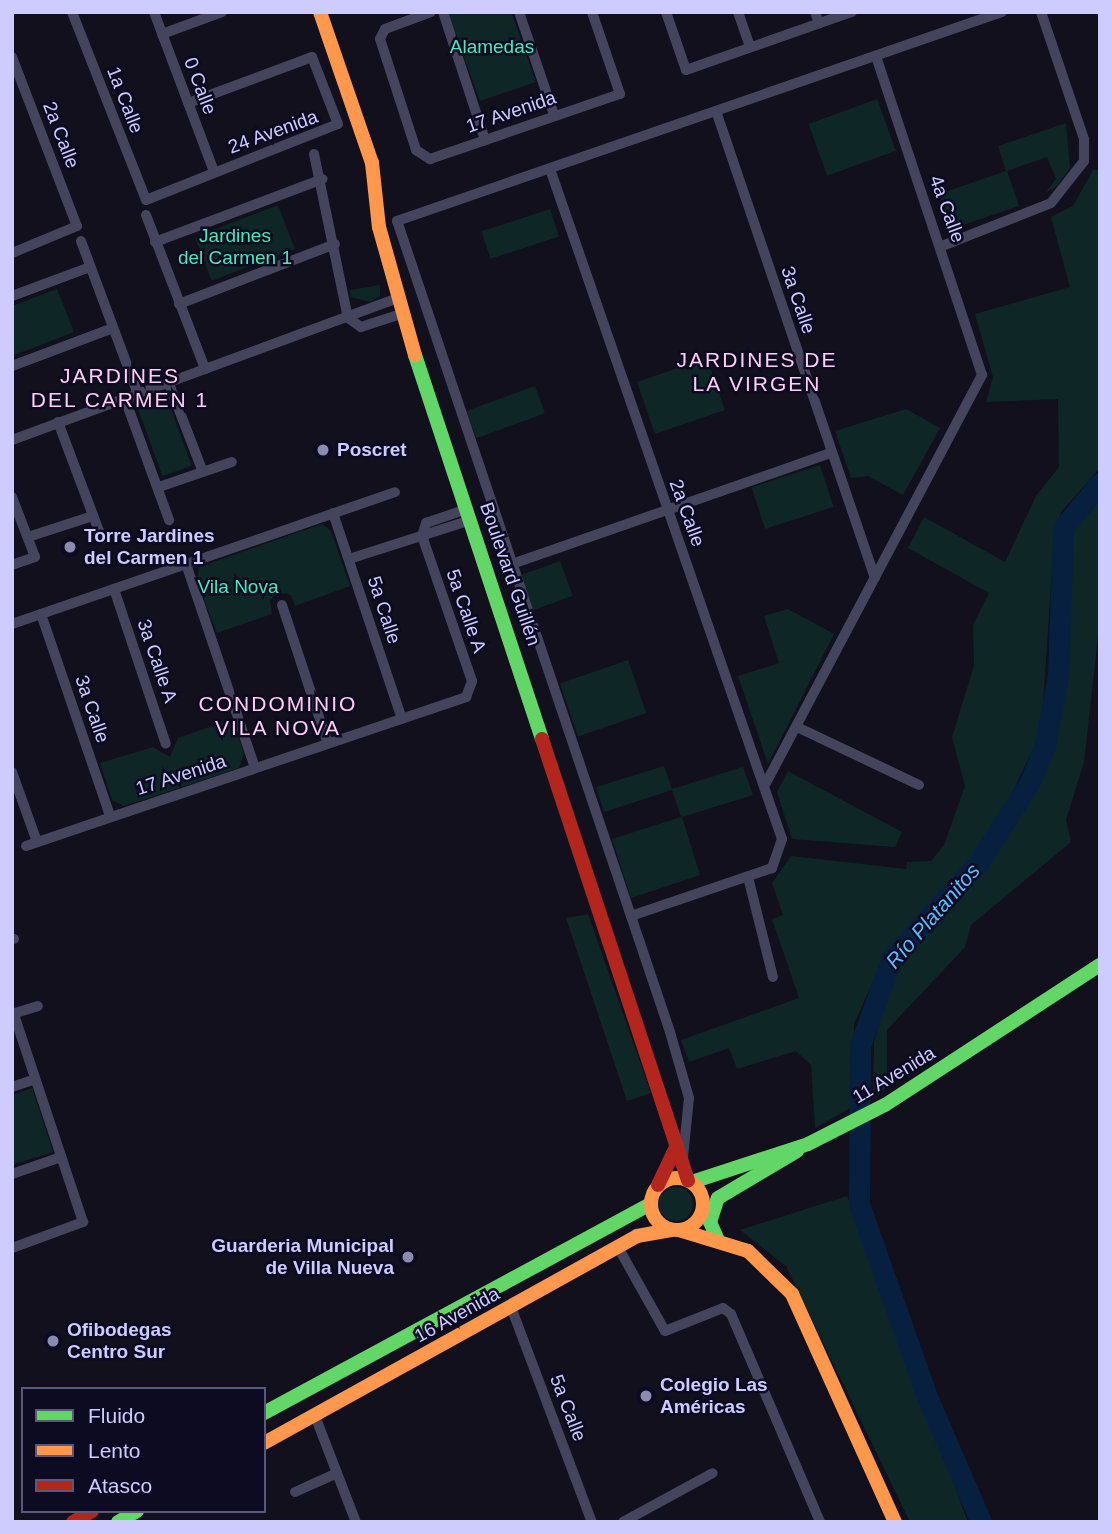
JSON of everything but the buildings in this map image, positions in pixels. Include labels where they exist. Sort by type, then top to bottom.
[{"type":"main road","name":"Boulevard Guillén","points":[[323,15],[372,163],[396,299],[690,1181]]},
{"type":"main road","name":"11 Avenida","points":[[690,1181],[808,1144],[885,1105],[1100,965]]},
{"type":"main road","points":[[718,1240],[709,1216],[718,1198],[808,1144]]},
{"type":"main road","points":[[680,1151],[655,1188],[650,1204],[659,1223],[675,1230],[718,1240],[773,1270],[792,1294],[895,1522]]},
{"type":"main road","points":[[655,1188],[670,1178],[690,1181],[702,1209],[696,1222],[675,1230]]},
{"type":"main road","name":"16 Avenida","points":[[266,1412],[650,1204]]},
{"type":"main road","name":"16 Avenida","points":[[266,1442],[618,1247],[675,1230]]},
{"type":"main road","points":[[73,1522],[89,1513]]},
{"type":"main road","points":[[118,1522],[134,1513]]},
{"type":"street","name":"1a Calle","points":[[72,12],[146,200]]},
{"type":"street","name":"0 Calle","points":[[154,12],[214,172]]},
{"type":"street","points":[[162,34],[222,12]]},
{"type":"street","name":"17 Avenida","points":[[430,12],[385,29],[380,41],[416,150],[433,158],[620,94],[592,12]]},
{"type":"street","points":[[443,12],[485,139]]},
{"type":"street","points":[[519,12],[554,115]]},
{"type":"street","points":[[666,12],[686,69],[852,12]]},
{"type":"street","points":[[738,12],[750,47]]},
{"type":"street","points":[[815,12],[819,23]]},
{"type":"street","points":[[680,1151],[688,1122],[689,1098],[631,916],[397,221],[401,214],[550,169],[1002,12]]},
{"type":"street","points":[[942,246],[1051,203],[1073,181],[1084,161],[1084,139],[1041,12]]},
{"type":"street","name":"2a Calle","points":[[12,57],[77,226],[12,253]]},
{"type":"street","name":"4a Calle","points":[[875,578],[982,374],[942,246],[876,57]]},
{"type":"street","name":"24 Avenida","points":[[146,200],[337,126],[317,61],[306,58],[188,103]]},
{"type":"street","name":"3a Calle","points":[[716,111],[875,578]]},
{"type":"street","points":[[314,154],[323,179],[348,318],[361,327],[401,314]]},
{"type":"street","name":"2a Calle","points":[[550,169],[666,507],[766,783],[782,839],[772,868],[748,877]]},
{"type":"street","points":[[155,242],[323,179]]},
{"type":"street","points":[[146,215],[205,369]]},
{"type":"street","points":[[81,241],[138,394]]},
{"type":"street","points":[[179,304],[335,244]]},
{"type":"street","points":[[12,296],[90,267]]},
{"type":"street","points":[[12,440],[396,299]]},
{"type":"street","points":[[12,366],[113,328]]},
{"type":"street","points":[[169,384],[203,472]]},
{"type":"street","points":[[125,399],[169,520]]},
{"type":"street","points":[[58,422],[102,539]]},
{"type":"street","points":[[512,564],[666,507],[831,453]]},
{"type":"street","points":[[159,487],[232,462]]},
{"type":"street","points":[[12,624],[395,492]]},
{"type":"street","points":[[12,497],[35,557],[12,565]]},
{"type":"street","name":"5a Calle","points":[[333,513],[402,719]]},
{"type":"street","points":[[422,536],[426,523],[469,515]]},
{"type":"street","points":[[349,559],[422,536],[469,515]]},
{"type":"street","points":[[28,537],[93,516]]},
{"type":"street","name":"5a Calle A","points":[[422,536],[472,681],[466,697]]},
{"type":"street","points":[[186,564],[255,768]]},
{"type":"street","points":[[766,783],[875,578]]},
{"type":"street","name":"3a Calle A","points":[[114,589],[166,744]]},
{"type":"street","points":[[282,605],[328,744]]},
{"type":"street","name":"3a Calle","points":[[41,614],[110,816]]},
{"type":"street","name":"17 Avenida","points":[[12,772],[32,844],[466,697]]},
{"type":"street","points":[[797,727],[919,785]]},
{"type":"street","points":[[631,916],[748,877],[772,977]]},
{"type":"street","points":[[12,1248],[83,1222],[13,1014],[38,1006]]},
{"type":"street","points":[[12,1087],[35,1079]]},
{"type":"street","points":[[673,1127],[688,1122]]},
{"type":"street","points":[[12,1174],[61,1157]]},
{"type":"street","points":[[618,1247],[664,1331],[723,1308],[731,1314],[820,1522]]},
{"type":"street","name":"5a Calle","points":[[511,1307],[592,1522]]},
{"type":"street","points":[[315,1416],[356,1522]]},
{"type":"street","points":[[295,1492],[337,1473]]},
{"type":"street","points":[[623,1522],[713,1473]]},
{"type":"green space","name":"Alamedas","points":[[511,12],[536,82],[480,101],[448,13]]},
{"type":"green space","points":[[877,99],[896,151],[827,176],[808,124]]},
{"type":"green space","points":[[1066,123],[1070,168],[1056,187],[1046,192],[1056,179],[1047,157],[1007,171],[1019,206],[951,229],[939,194],[1006,171],[998,146]]},
{"type":"green space","points":[[1093,170],[1100,170],[1100,468],[1061,512],[1054,541],[1041,732],[993,833],[885,955],[854,1024],[852,1107],[815,1128],[811,1065],[796,1051],[737,1069],[729,1048],[689,1062],[681,1040],[799,998],[772,919],[783,915],[772,883],[791,856],[906,869],[907,862],[931,861],[944,845],[965,786],[952,737],[974,666],[973,625],[989,593],[908,548],[924,517],[1005,562],[1036,496],[1059,467],[1058,399],[986,402],[993,377],[975,314],[1070,287],[1051,217],[1073,206]]},
{"type":"green space","name":"Jardines del Carmen 1","points":[[278,205],[295,249],[212,281],[195,237]]},
{"type":"green space","points":[[550,209],[559,237],[490,259],[482,231]]},
{"type":"green space","points":[[380,285],[380,296],[370,302],[351,297],[350,290]]},
{"type":"green space","name":"Jardines del Carmen 1","points":[[57,289],[74,332],[12,356],[12,306]]},
{"type":"green space","points":[[707,358],[725,410],[655,434],[637,382]]},
{"type":"green space","points":[[535,386],[545,413],[476,438],[466,411]]},
{"type":"green space","name":"Jardines del Carmen 1","points":[[167,398],[192,466],[162,476],[138,409]]},
{"type":"green space","points":[[906,409],[940,428],[903,495],[868,476],[851,478],[835,431]]},
{"type":"green space","points":[[820,465],[834,507],[765,529],[752,487]]},
{"type":"green space","points":[[1100,496],[1100,618],[1084,762],[1066,820],[1071,842],[971,925],[965,947],[887,1030],[887,1087],[873,1099],[874,1042],[898,963],[1017,820],[1050,748],[1064,669],[1070,540],[1076,519]]},
{"type":"green space","name":"Vila Nova","points":[[322,524],[331,531],[350,586],[295,606],[291,595],[279,592],[270,600],[272,614],[217,633],[197,582],[199,567]]},
{"type":"green space","points":[[560,561],[573,596],[533,610],[521,575]]},
{"type":"green space","points":[[788,609],[834,634],[768,764],[738,676],[779,663],[764,616]]},
{"type":"green space","points":[[628,660],[646,713],[578,736],[560,683]]},
{"type":"green space","points":[[232,719],[244,753],[239,768],[124,806],[112,800],[100,763],[153,747],[170,757],[178,738]]},
{"type":"green space","points":[[664,766],[672,789],[743,767],[753,795],[682,817],[700,875],[631,898],[612,839],[681,817],[672,790],[604,812],[596,787]]},
{"type":"green space","points":[[788,771],[902,832],[895,847],[792,839],[777,792]]},
{"type":"green space","points":[[588,914],[651,1093],[627,1101],[566,918]]},
{"type":"green space","points":[[32,1088],[53,1152],[12,1165],[12,1095]]},
{"type":"green space","points":[[676,1187],[688,1192],[693,1204],[688,1216],[676,1221],[664,1216],[659,1204],[664,1192]]},
{"type":"green space","points":[[847,1196],[968,1522],[910,1522],[786,1266],[740,1230]]},
{"type":"waterway","name":"Río Platanitos","points":[[981,1522],[926,1394],[859,1204],[860,1045],[892,958],[979,862],[1030,782],[1045,745],[1058,674],[1063,528],[1100,483]]},
{"type":"traffic: fast","points":[[415,355],[542,739]]},
{"type":"traffic: fast","points":[[692,1182],[808,1144],[885,1105],[1100,965]]},
{"type":"traffic: fast","points":[[718,1240],[710,1222],[718,1198],[797,1151]]},
{"type":"traffic: fast","points":[[266,1412],[650,1204]]},
{"type":"traffic: fast","points":[[118,1522],[134,1513]]},
{"type":"traffic: slow","points":[[320,12],[372,163],[379,227],[415,355]]},
{"type":"traffic: slow","points":[[677,1178],[687,1180],[695,1186],[701,1194],[703,1204],[701,1214],[695,1222],[687,1228],[677,1230],[667,1228],[659,1222],[653,1214],[651,1204],[653,1194],[659,1186],[667,1180],[677,1178]]},
{"type":"traffic: slow","points":[[266,1442],[637,1236],[672,1230]]},
{"type":"traffic: slow","points":[[679,1230],[748,1251],[792,1294],[895,1522]]},
{"type":"traffic: jam","points":[[542,739],[688,1180]]},
{"type":"traffic: jam","points":[[658,1185],[677,1145]]},
{"type":"traffic: jam","points":[[73,1522],[89,1513]]},
{"type":"place","name":"Poscret","points":[[323,450]]},
{"type":"place","name":"Torre Jardines del Carmen 1","points":[[70,547]]},
{"type":"place","name":"Guarderia Municipal de Villa Nueva","points":[[408,1257]]},
{"type":"place","name":"Ofibodegas Centro Sur","points":[[53,1341]]},
{"type":"place","name":"Colegio Las Américas","points":[[646,1396]]},
{"type":"district","name":"JARDINES DE LA VIRGEN","points":[[757,372]]},
{"type":"district","name":"JARDINES DEL CARMEN 1","points":[[120,388]]},
{"type":"district","name":"CONDOMINIO VILA NOVA","points":[[278,716]]}]
